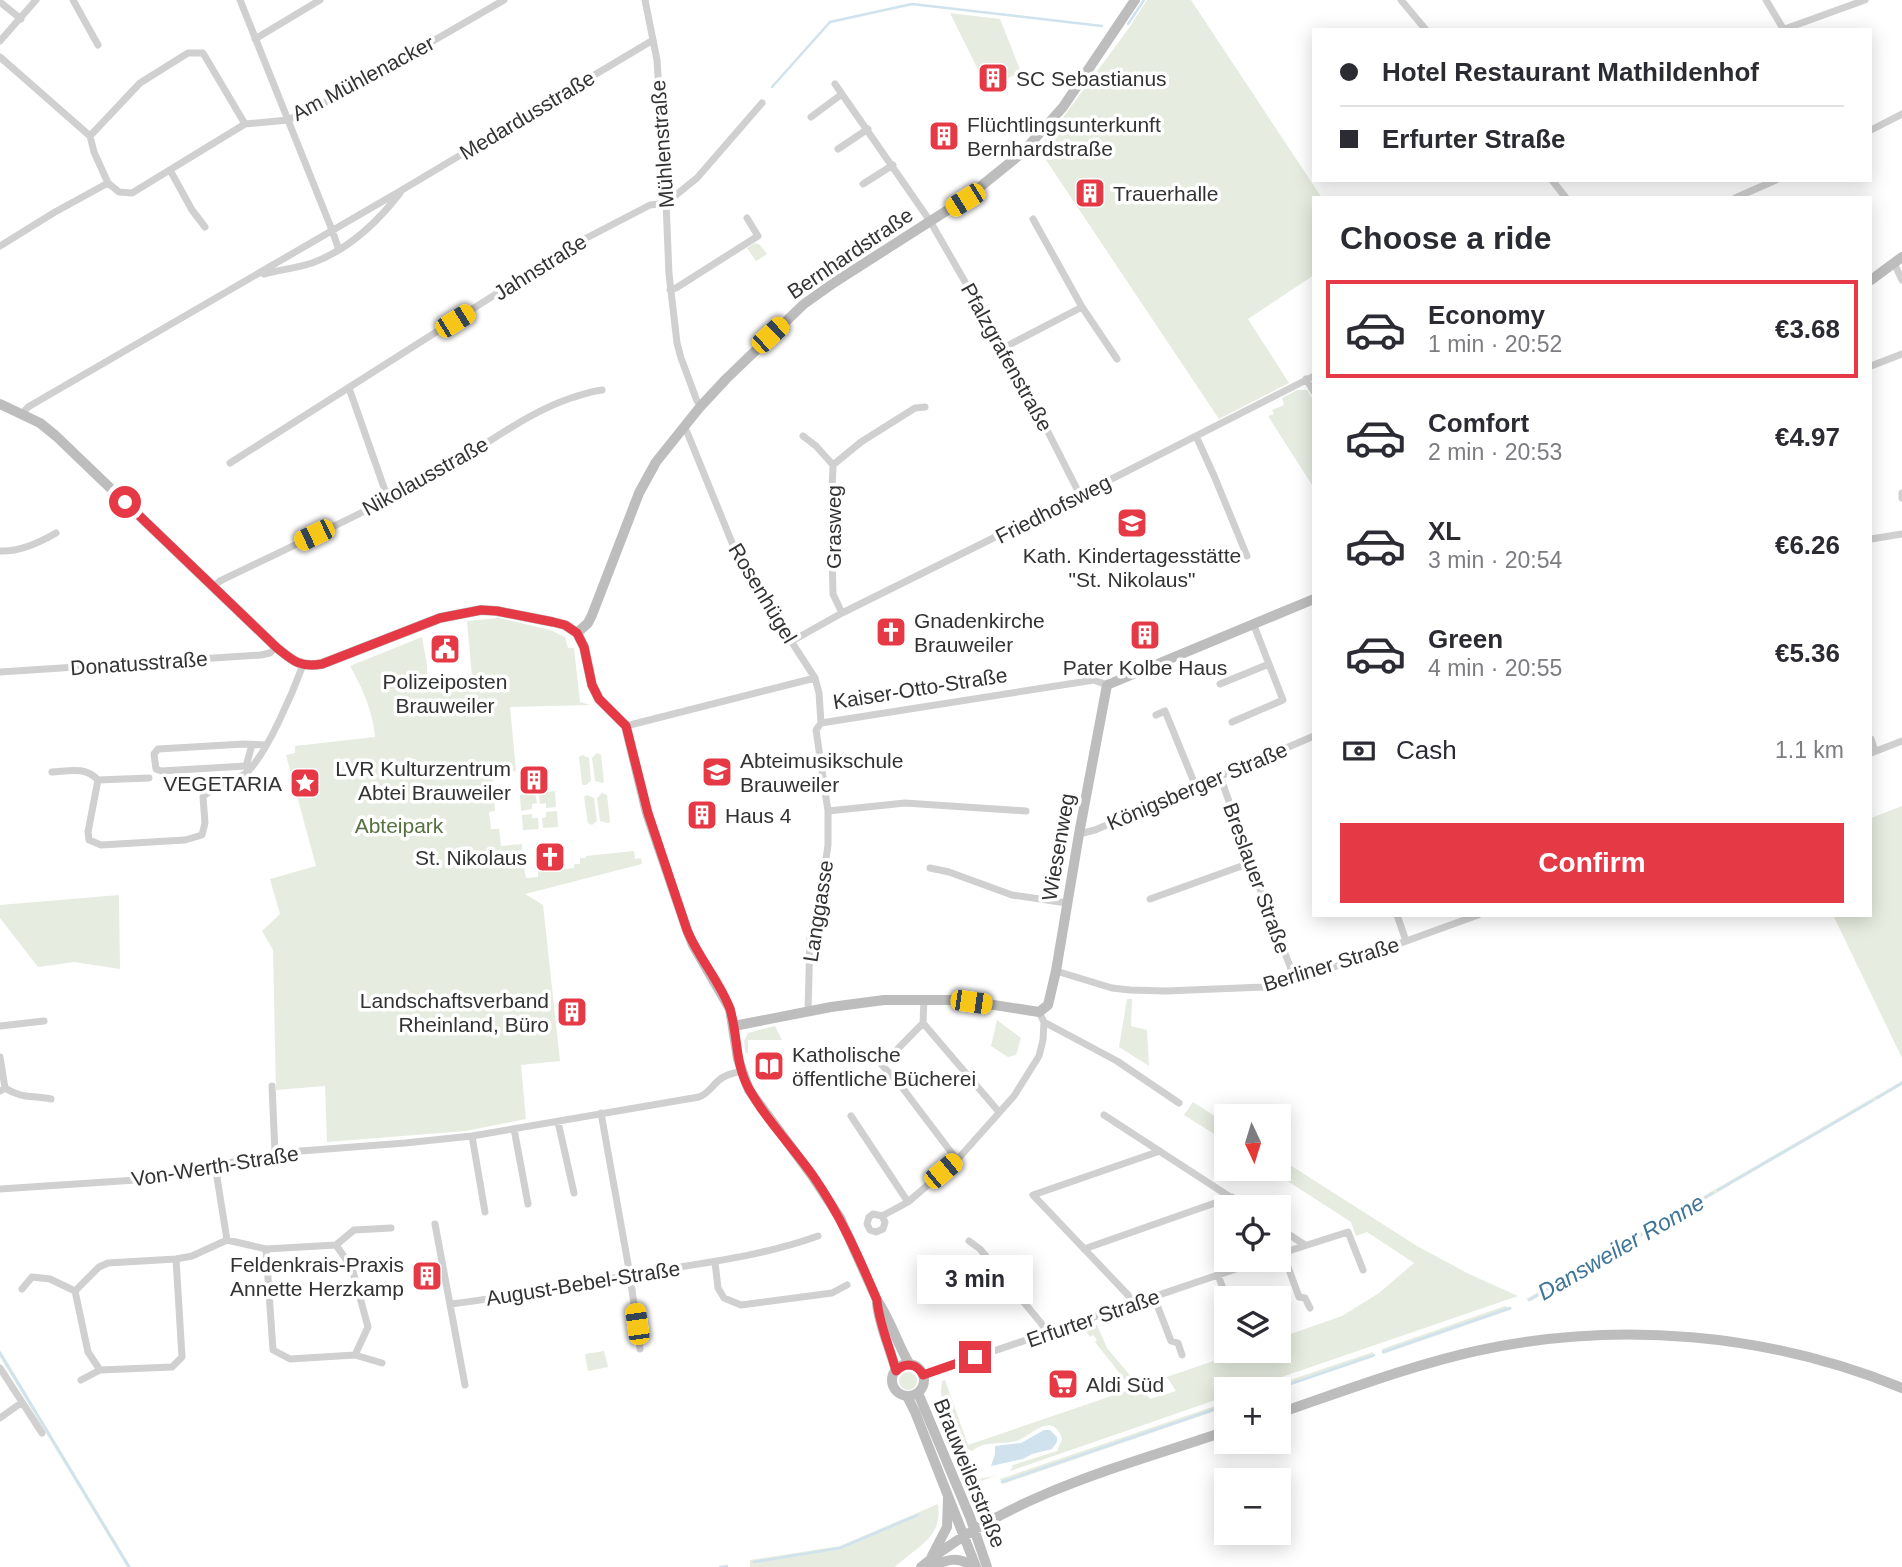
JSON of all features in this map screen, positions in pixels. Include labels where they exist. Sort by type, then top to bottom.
[{"type":"street","points":[[0,41],[36,0]]},
{"type":"street","points":[[73,0],[98,45]]},
{"type":"street","points":[[240,0],[339,250]]},
{"type":"street","points":[[255,39],[320,0]]},
{"type":"street","name":"Am Mühlenacker","points":[[108,183],[119,192],[132,193],[245,124],[288,120],[337,97],[504,0]]},
{"type":"street","name":"Mühlenstraße","points":[[645,0],[657,60],[670,290],[677,343],[696,401],[701,406]]},
{"type":"street","name":"Bernhardstraße","points":[[577,633],[592,615],[639,493],[656,462],[701,406],[734,370],[804,304],[965,200],[1037,138],[1078,86],[1135,0]]},
{"type":"street","points":[[1401,0],[1424,28]]},
{"type":"street","points":[[1766,0],[1782,28]]},
{"type":"street","points":[[1786,28],[1860,1]]},
{"type":"street","points":[[0,2],[21,19]]},
{"type":"street","name":"Medardusstraße","points":[[22,414],[28,407],[402,190],[653,40]]},
{"type":"street","points":[[90,136],[140,83],[188,53],[203,53],[245,124]]},
{"type":"street","points":[[0,58],[90,136],[108,183],[0,246]]},
{"type":"street","name":"Pfalzgrafenstraße","points":[[835,84],[930,221],[1005,347],[1080,495]]},
{"type":"street","points":[[811,117],[842,94]]},
{"type":"street","points":[[666,203],[697,178],[762,103]]},
{"type":"street","points":[[1872,129],[1902,114]]},
{"type":"street","points":[[838,149],[867,128]]},
{"type":"street","points":[[863,184],[892,165]]},
{"type":"street","points":[[170,170],[192,210],[205,227]]},
{"type":"street","points":[[1554,182],[1564,196]]},
{"type":"street","points":[[1740,196],[1771,182]]},
{"type":"street","name":"Medardusstraße","points":[[254,276],[310,264],[339,250],[363,234],[402,190]]},
{"type":"street","name":"Jahnstraße","points":[[230,463],[573,245],[650,205],[666,203]]},
{"type":"street","points":[[670,290],[758,236],[747,218]]},
{"type":"street","points":[[1033,219],[1082,307],[1117,359]]},
{"type":"street","points":[[1872,279],[1898,260],[1902,280]]},
{"type":"street","points":[[1005,347],[1082,307]]},
{"type":"street","points":[[1872,366],[1902,354]]},
{"type":"street","name":"Friedhofsweg","points":[[792,641],[842,613],[1310,377]]},
{"type":"street","points":[[349,388],[388,499]]},
{"type":"street","name":"Nikolausstraße","points":[[213,587],[220,581],[388,499],[454,463],[530,415],[550,405],[602,390]]},
{"type":"street","points":[[0,404],[40,423],[56,436],[276,647],[303,666],[322,664],[440,618],[481,610],[553,622],[565,625],[577,633],[584,647],[592,685],[599,699],[626,726],[648,813],[687,930],[726,1001],[734,1026],[741,1071],[749,1090],[840,1218],[910,1365]]},
{"type":"street","name":"Grasweg","points":[[842,613],[833,594],[833,465],[860,442],[915,408],[925,407]]},
{"type":"street","name":"Rosenhügel","points":[[683,428],[687,432],[737,555],[815,678]]},
{"type":"street","points":[[803,436],[817,446],[833,465]]},
{"type":"street","points":[[1196,436],[1247,556]]},
{"type":"street","points":[[0,551],[8,552],[37,544],[56,533]]},
{"type":"street","points":[[1872,539],[1902,534]]},
{"type":"street","name":"Kaiser-Otto-Straße","points":[[626,726],[815,678],[821,723],[1094,680],[1107,685],[1312,600]]},
{"type":"street","points":[[1232,722],[1283,700],[1253,623]]},
{"type":"street","name":"Donatusstraße","points":[[0,673],[261,655],[270,653],[276,647]]},
{"type":"street","points":[[1220,684],[1269,664]]},
{"type":"street","points":[[98,780],[88,832],[89,840],[101,845],[185,840],[202,835],[205,823],[203,797],[244,775],[266,745],[303,666]]},
{"type":"street","name":"Wiesenweg","points":[[1041,1017],[1048,1005],[1056,971],[1107,685]]},
{"type":"street","points":[[1156,715],[1165,711],[1195,786]]},
{"type":"street","name":"Langgasse","points":[[808,1011],[810,938],[823,882],[828,845],[828,811],[816,730],[821,723]]},
{"type":"street","name":"Königsberger Straße","points":[[1079,834],[1095,830],[1312,737]]},
{"type":"street","points":[[1873,752],[1902,741]]},
{"type":"street","points":[[249,766],[251,745]]},
{"type":"street","points":[[249,766],[161,771],[156,769],[155,754],[158,749],[266,745]]},
{"type":"street","points":[[52,772],[83,770],[98,780],[149,778]]},
{"type":"street","name":"Breslauer Straße","points":[[1220,776],[1294,979]]},
{"type":"street","points":[[828,811],[905,803],[1026,811]]},
{"type":"street","points":[[1150,899],[1250,863]]},
{"type":"street","points":[[930,868],[949,872],[1012,895],[1067,903]]},
{"type":"street","points":[[1398,917],[1406,942]]},
{"type":"street","name":"Berliner Straße","points":[[1056,971],[1112,988],[1166,991],[1264,988],[1406,942],[1473,917]]},
{"type":"street","points":[[734,1026],[808,1011],[884,1000],[962,1000],[1041,1017],[1117,1061],[1179,1103]]},
{"type":"street","points":[[924,1000],[923,1023],[882,1065],[957,1160]]},
{"type":"street","points":[[881,1216],[908,1202],[957,1160],[1014,1096],[1039,1056],[1043,1040],[1041,1017]]},
{"type":"street","points":[[0,1026],[44,1021]]},
{"type":"street","points":[[923,1023],[999,1112]]},
{"type":"street","points":[[0,1057],[2,1089],[17,1096],[51,1099]]},
{"type":"street","name":"Von-Werth-Straße","points":[[0,1189],[151,1179],[275,1153],[472,1136],[699,1097],[726,1075],[741,1071]]},
{"type":"street","points":[[272,1086],[275,1153]]},
{"type":"street","points":[[601,1113],[630,1275],[640,1349]]},
{"type":"street","points":[[1104,1115],[1229,1195]]},
{"type":"street","points":[[851,1116],[908,1202]]},
{"type":"street","points":[[558,1122],[573,1193]]},
{"type":"street","points":[[514,1129],[528,1204]]},
{"type":"street","points":[[472,1136],[485,1212]]},
{"type":"street","points":[[1133,1304],[1128,1295],[1033,1195],[1160,1151]]},
{"type":"street","points":[[215,1165],[227,1240]]},
{"type":"street","points":[[1084,1249],[1214,1203]]},
{"type":"street","points":[[435,1224],[465,1385]]},
{"type":"street","points":[[75,1291],[99,1267],[108,1263],[192,1256],[227,1240],[266,1250],[336,1245],[354,1230],[391,1228]]},
{"type":"street","points":[[1291,1250],[1348,1232],[1363,1270]]},
{"type":"street","name":"August-Bebel-Straße","points":[[451,1304],[530,1294],[715,1262],[788,1247],[818,1236]]},
{"type":"street","points":[[1291,1236],[1305,1245]]},
{"type":"street","points":[[970,1241],[980,1249],[1041,1323],[1046,1334]]},
{"type":"street","points":[[336,1245],[352,1268],[368,1327],[355,1355]]},
{"type":"street","points":[[266,1250],[273,1350],[290,1359],[355,1355],[382,1363]]},
{"type":"street","points":[[81,1380],[100,1370],[172,1367],[183,1357],[176,1259]]},
{"type":"street","points":[[715,1262],[719,1288],[724,1298],[741,1305],[832,1293],[847,1286]]},
{"type":"street","name":"Erfurter Straße","points":[[923,1375],[1227,1272]]},
{"type":"street","points":[[1289,1272],[1300,1297],[1306,1298],[1310,1308]]},
{"type":"street","points":[[1218,1275],[1222,1286]]},
{"type":"street","points":[[22,1289],[32,1278],[50,1279],[75,1291]]},
{"type":"street","points":[[75,1291],[88,1352],[100,1370]]},
{"type":"street","points":[[1154,1297],[1171,1342],[1178,1343],[1182,1355]]},
{"type":"street","points":[[877,1300],[878,1314],[896,1371]]},
{"type":"street","points":[[1291,1409],[1413,1368],[1476,1351],[1533,1341],[1602,1335],[1682,1336],[1759,1346],[1842,1366],[1902,1388]]},
{"type":"street","points":[[910,1365],[918,1368],[923,1375],[923,1387],[912,1394],[902,1395],[895,1389],[892,1380],[900,1367],[910,1365]]},
{"type":"street","points":[[0,1368],[42,1433]]},
{"type":"street","name":"Brauweilerstraße","points":[[912,1394],[915,1412],[975,1567]]},
{"type":"street","name":"Brauweilerstraße","points":[[912,1394],[975,1529],[987,1567]]},
{"type":"street","points":[[0,1418],[21,1403]]},
{"type":"street","points":[[927,1565],[975,1529],[1028,1501],[1214,1435]]},
{"type":"street","points":[[927,1565],[947,1527],[948,1496]]},
{"type":"street","points":[[927,1565],[958,1559],[975,1567]]},
{"type":"green space","points":[[1147,0],[1191,0],[1321,196],[1312,196],[1312,276],[1248,319],[1289,383],[1219,419],[1038,148],[1129,28]]},
{"type":"green space","points":[[950,13],[1000,19],[1021,72],[987,88]]},
{"type":"green space","points":[[755,243],[767,254],[756,261],[747,248]]},
{"type":"green space","points":[[1297,390],[1307,390],[1312,398],[1312,485],[1268,416],[1274,414],[1272,410],[1284,405],[1282,398]]},
{"type":"green space","name":"Abteipark","points":[[499,618],[550,630],[565,637],[568,648],[574,648],[580,702],[590,705],[510,707],[516,771],[492,774],[495,811],[489,812],[491,829],[499,829],[501,846],[522,844],[519,852],[513,853],[513,862],[523,864],[526,878],[538,877],[538,872],[574,868],[574,864],[580,864],[580,858],[586,856],[634,851],[635,859],[641,858],[642,864],[525,894],[543,905],[560,1061],[521,1065],[526,1119],[465,1131],[327,1142],[325,1086],[276,1090],[273,950],[262,931],[280,914],[270,879],[316,866],[286,755],[295,753],[295,746],[375,737],[366,700],[350,666],[422,637],[427,681],[472,676],[467,621]]},
{"type":"green space","points":[[597,753],[601,755],[602,783],[595,781],[592,758]]},
{"type":"green space","points":[[582,755],[589,758],[591,781],[586,785],[582,783],[579,757]]},
{"type":"green space","points":[[555,791],[556,807],[546,808],[546,803],[540,804],[539,793]]},
{"type":"green space","points":[[535,793],[537,803],[532,804],[532,809],[521,811],[520,795]]},
{"type":"green space","points":[[602,793],[607,795],[608,823],[600,821],[597,798]]},
{"type":"green space","points":[[587,795],[594,798],[597,821],[592,825],[588,823],[584,797]]},
{"type":"green space","points":[[1902,806],[1902,1058],[1834,917],[1872,917],[1872,818]]},
{"type":"green space","points":[[557,811],[558,827],[543,828],[542,818],[546,817],[546,812]]},
{"type":"green space","points":[[532,814],[532,818],[538,818],[539,829],[523,830],[522,815]]},
{"type":"green space","points":[[119,895],[120,969],[74,962],[38,967],[0,918],[0,905]]},
{"type":"green space","points":[[1127,999],[1132,999],[1131,1026],[1147,1030],[1149,1066],[1119,1047]]},
{"type":"green space","points":[[997,1020],[1021,1038],[1016,1055],[1008,1057],[991,1046]]},
{"type":"green space","points":[[775,1026],[782,1040],[748,1040],[748,1053],[745,1052],[744,1041],[748,1033]]},
{"type":"green space","points":[[1902,1081],[1902,1085],[1531,1301],[1526,1299]]},
{"type":"green space","points":[[1193,1102],[1214,1116],[1214,1134],[1184,1115]]},
{"type":"green space","points":[[1292,1166],[1417,1246],[1518,1296],[1282,1377],[1214,1377],[1214,1400],[1010,1471],[1013,1465],[1057,1451],[1062,1439],[1058,1430],[1047,1425],[1016,1441],[988,1444],[972,1451],[968,1449],[963,1451],[971,1476],[978,1479],[995,1476],[977,1482],[968,1475],[942,1401],[942,1381],[945,1380],[968,1445],[1132,1389],[1095,1342],[1097,1340],[1093,1335],[1090,1337],[1084,1329],[1097,1325],[1107,1348],[1150,1399],[1176,1391],[1167,1377],[1214,1361],[1214,1363],[1291,1363],[1291,1334],[1342,1316],[1379,1293],[1414,1263],[1367,1232],[1356,1236],[1351,1222],[1288,1181],[1292,1181]]},
{"type":"green space","points":[[1505,1306],[1513,1309],[1383,1354],[1382,1349]]},
{"type":"green space","points":[[0,1350],[131,1567],[127,1567],[0,1357]]},
{"type":"green space","points":[[604,1351],[608,1367],[588,1371],[585,1354]]},
{"type":"green space","points":[[1373,1352],[1374,1357],[1291,1385],[1291,1380]]},
{"type":"green space","points":[[904,1372],[912,1372],[917,1381],[915,1388],[904,1390],[899,1385],[899,1377]]},
{"type":"green space","points":[[1214,1406],[1214,1411],[1003,1484],[1000,1479]]},
{"type":"green space","points":[[938,1504],[938,1516],[932,1533],[920,1547],[895,1567],[750,1567],[750,1560],[840,1546]]},
{"type":"water","points":[[1044,1430],[1050,1430],[1057,1437],[1052,1449],[991,1466],[995,1446],[1021,1443]]},
{"type":"waterway","points":[[1128,24],[1144,0]]},
{"type":"waterway","points":[[772,87],[830,22],[912,4],[1102,26]]},
{"type":"waterway","name":"Dansweiler Ronne","points":[[1877,1098],[1902,1083]]},
{"type":"waterway","name":"Dansweiler Ronne","points":[[1718,1190],[1872,1101]]},
{"type":"waterway","name":"Dansweiler Ronne","points":[[1529,1300],[1713,1193]]},
{"type":"waterway","name":"Dansweiler Ronne","points":[[1383,1352],[1510,1308]]},
{"type":"waterway","name":"Dansweiler Ronne","points":[[0,1353],[129,1567]]},
{"type":"waterway","name":"Dansweiler Ronne","points":[[1291,1384],[1374,1355]]},
{"type":"waterway","name":"Dansweiler Ronne","points":[[1002,1482],[1214,1409]]},
{"type":"waterway","name":"Dansweiler Ronne","points":[[754,1562],[840,1548],[918,1515]]},
{"type":"waterway","name":"Dansweiler Ronne","points":[[720,1567],[727,1566]]},
{"type":"place","name":"SC Sebastianus","points":[[993,78]]},
{"type":"place","name":"Flüchtlingsunterkunft Bernhardstraße","points":[[944,136]]},
{"type":"place","name":"Trauerhalle","points":[[1090,193]]},
{"type":"place","name":"Kath. Kindertagesstätte \"St. Nikolaus\"","points":[[1132,523]]},
{"type":"place","name":"Gnadenkirche Brauweiler","points":[[891,632]]},
{"type":"place","name":"Pater Kolbe Haus","points":[[1145,635]]},
{"type":"place","name":"Polizeiposten Brauweiler","points":[[445,649]]},
{"type":"place","name":"Abteimusikschule Brauweiler","points":[[717,772]]},
{"type":"place","name":"LVR Kulturzentrum Abtei Brauweiler","points":[[534,780]]},
{"type":"place","name":"VEGETARIA","points":[[305,783]]},
{"type":"place","name":"Haus 4","points":[[702,815]]},
{"type":"place","name":"St. Nikolaus","points":[[550,857]]},
{"type":"place","name":"Landschaftsverband Rheinland, Büro","points":[[572,1012]]},
{"type":"place","name":"Katholische öffentliche Bücherei","points":[[769,1066]]},
{"type":"place","name":"Feldenkrais-Praxis Annette Herzkamp","points":[[427,1276]]},
{"type":"place","name":"Aldi Süd","points":[[1063,1384]]},
{"type":"route","points":[[125,502],[276,647],[303,666],[313,666],[340,658],[440,618],[481,610],[553,622],[565,625],[577,633],[584,647],[588,672],[599,699],[626,726],[639,783],[687,930],[730,1009],[738,1059],[749,1090],[840,1218],[877,1300],[878,1314],[896,1371],[900,1367],[910,1365],[918,1368],[923,1375],[975,1357]]}]
